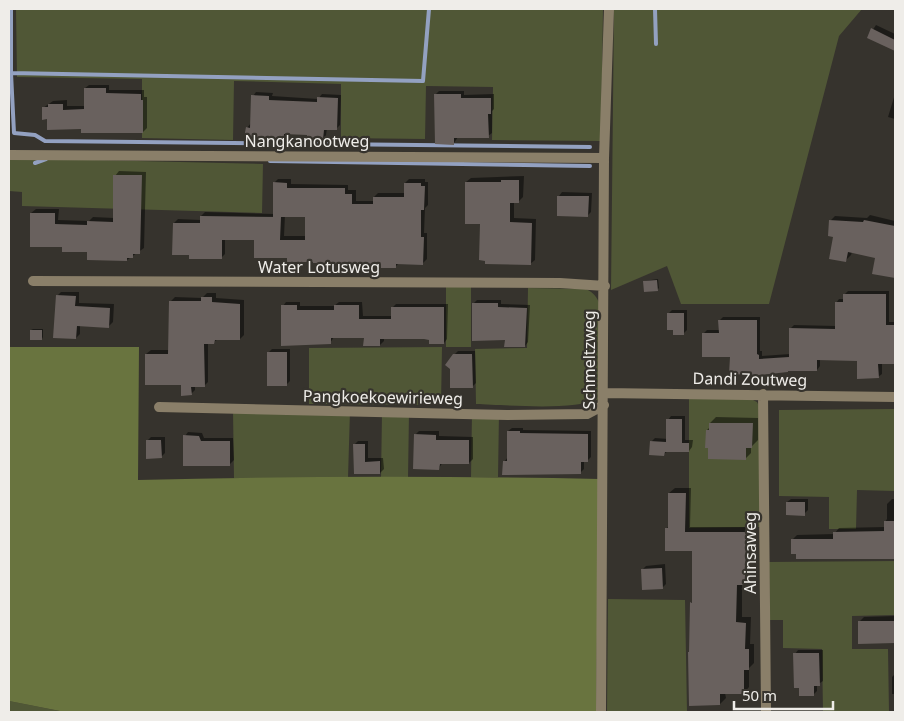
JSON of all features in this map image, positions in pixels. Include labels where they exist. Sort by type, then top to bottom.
[{"type":"street","name":"Schmeltzweg","points":[[601,712],[605,286],[604,158],[609,9]]},
{"type":"street","name":"Nangkanootweg","points":[[9,155],[604,158]]},
{"type":"street","name":"Water Lotusweg","points":[[33,281],[560,283],[605,286]]},
{"type":"street","name":"Dandi Zoutweg","points":[[604,393],[895,397]]},
{"type":"street","name":"Ahinsaweg","points":[[763,394],[766,712]]},
{"type":"street","name":"Pangkoekoewirieweg","points":[[159,407],[507,415],[587,414],[604,405]]},
{"type":"green space","points":[[16,9],[603,9],[601,141],[492,140],[493,87],[426,86],[425,139],[341,138],[341,84],[234,81],[233,140],[142,138],[142,79],[17,77]]},
{"type":"green space","points":[[614,9],[862,9],[839,36],[769,304],[681,304],[667,266],[611,290]]},
{"type":"green space","points":[[9,158],[263,164],[262,213],[22,206],[22,192],[9,191]]},
{"type":"green space","points":[[446,287],[471,287],[471,347],[446,347]]},
{"type":"green space","points":[[528,288],[586,289],[596,297],[600,305],[599,399],[588,403],[557,406],[476,404],[475,349],[527,348]]},
{"type":"green space","points":[[9,347],[139,347],[138,480],[368,477],[599,479],[596,712],[65,712],[9,701]]},
{"type":"green space","points":[[442,347],[441,405],[309,404],[309,348]]},
{"type":"green space","points":[[689,399],[751,399],[757,402],[759,406],[761,527],[689,528]]},
{"type":"green space","points":[[895,409],[895,491],[857,490],[856,529],[829,529],[829,497],[779,496],[779,410]]},
{"type":"green space","points":[[233,411],[350,411],[348,478],[234,478]]},
{"type":"green space","points":[[382,413],[409,413],[408,478],[381,478]]},
{"type":"green space","points":[[472,413],[499,413],[498,477],[471,477]]},
{"type":"green space","points":[[895,561],[895,615],[852,616],[852,649],[888,649],[889,712],[823,712],[822,649],[783,648],[783,620],[770,620],[769,562]]},
{"type":"green space","points":[[608,599],[685,600],[687,712],[607,712]]},
{"type":"green space","points":[[9,701],[65,712],[9,712]]},
{"type":"building","points":[[871,28],[895,40],[895,51],[867,38]]},
{"type":"building","points":[[84,88],[106,88],[106,93],[141,94],[141,100],[143,100],[143,133],[81,133],[81,129],[47,130],[47,119],[42,120],[42,107],[48,107],[48,104],[63,104],[63,110],[84,109]]},
{"type":"building","points":[[434,94],[461,94],[461,98],[491,98],[491,114],[488,114],[489,138],[454,138],[454,145],[435,144]]},
{"type":"building","points":[[251,95],[269,96],[269,100],[317,102],[317,97],[338,98],[337,130],[324,130],[323,140],[307,140],[307,135],[284,134],[284,139],[244,138],[246,127],[250,128]]},
{"type":"building","points":[[113,175],[142,175],[140,254],[133,254],[133,258],[127,258],[127,261],[87,260],[87,252],[62,252],[62,247],[30,247],[30,213],[55,213],[55,224],[87,225],[87,221],[113,222]]},
{"type":"building","points":[[501,180],[519,180],[519,203],[510,203],[510,222],[532,223],[531,265],[485,264],[485,261],[479,260],[480,224],[465,224],[465,182],[501,182]]},
{"type":"building","points":[[273,182],[287,183],[287,188],[345,188],[345,194],[352,194],[352,204],[373,204],[373,197],[404,197],[404,183],[421,183],[421,186],[425,186],[424,210],[421,210],[421,237],[424,237],[423,265],[396,264],[396,268],[365,268],[365,271],[319,269],[319,263],[287,262],[287,258],[254,258],[254,240],[222,240],[222,259],[189,259],[189,255],[172,255],[173,223],[200,223],[200,216],[273,217]],"holes":[[[281,217],[305,217],[305,240],[280,240]]]},
{"type":"building","points":[[557,196],[589,196],[588,217],[557,216]]},
{"type":"building","points":[[829,220],[863,222],[864,220],[895,226],[895,278],[872,274],[875,258],[848,252],[846,262],[829,259],[833,237],[828,236]]},
{"type":"building","points":[[657,280],[658,291],[644,292],[643,281]]},
{"type":"building","points":[[843,294],[886,294],[886,325],[895,325],[895,364],[878,364],[879,378],[857,379],[857,361],[817,360],[817,371],[788,371],[759,375],[729,374],[730,357],[702,357],[702,333],[719,333],[718,320],[757,320],[757,354],[759,359],[789,357],[789,328],[835,329],[835,302],[843,302]]},
{"type":"building","points":[[56,295],[76,296],[75,306],[110,308],[109,328],[77,326],[76,339],[53,338]]},
{"type":"building","points":[[201,297],[212,297],[212,302],[240,304],[240,340],[215,340],[214,344],[204,344],[205,387],[191,387],[192,395],[181,396],[181,385],[145,385],[145,354],[168,354],[169,301],[201,301]]},
{"type":"building","points":[[472,303],[498,303],[498,307],[527,308],[525,347],[504,347],[505,340],[472,341]]},
{"type":"building","points":[[281,305],[297,305],[297,310],[334,310],[334,305],[359,305],[359,319],[391,319],[391,307],[444,307],[444,344],[429,344],[429,340],[424,339],[380,339],[380,346],[363,346],[364,338],[331,338],[331,344],[281,346]]},
{"type":"building","points":[[667,313],[684,313],[684,335],[673,335],[673,330],[667,330]]},
{"type":"building","points":[[30,330],[42,330],[42,340],[30,340]]},
{"type":"building","points":[[267,352],[287,352],[287,386],[267,386]]},
{"type":"building","points":[[453,354],[472,354],[473,388],[450,388],[450,369],[445,365]]},
{"type":"building","points":[[666,419],[682,419],[682,443],[689,443],[689,452],[665,452],[664,456],[649,455],[650,441],[666,442]]},
{"type":"building","points":[[709,423],[753,423],[752,448],[746,448],[746,460],[708,459],[708,448],[705,448],[706,430],[709,430]]},
{"type":"building","points":[[507,431],[520,431],[520,433],[588,434],[588,462],[581,462],[581,474],[502,475],[503,461],[507,461]]},
{"type":"building","points":[[414,434],[436,435],[436,440],[469,440],[469,464],[440,464],[439,470],[413,469]]},
{"type":"building","points":[[183,435],[199,436],[201,441],[230,441],[230,466],[183,466]]},
{"type":"building","points":[[146,440],[161,440],[162,458],[146,459]]},
{"type":"building","points":[[353,444],[365,444],[365,462],[380,461],[380,474],[354,474]]},
{"type":"building","points":[[668,493],[686,493],[685,532],[749,532],[749,548],[746,548],[745,585],[737,585],[736,622],[746,623],[745,649],[749,649],[749,670],[744,670],[744,694],[720,694],[720,705],[689,706],[688,652],[690,602],[692,603],[692,551],[665,551],[665,528],[668,528]]},
{"type":"building","points":[[786,502],[805,502],[805,516],[786,515]]},
{"type":"building","points":[[884,521],[895,521],[895,559],[796,559],[796,554],[791,554],[791,539],[833,539],[833,532],[884,531]]},
{"type":"building","points":[[662,568],[663,589],[642,590],[641,569]]},
{"type":"building","points":[[858,621],[895,621],[895,643],[858,644]]},
{"type":"building","points":[[793,653],[819,653],[820,686],[814,686],[814,696],[799,696],[799,688],[794,688]]},
{"type":"waterway","points":[[11,9],[11,73],[423,81],[429,9]]},
{"type":"waterway","points":[[655,9],[656,44]]},
{"type":"waterway","points":[[11,73],[14,133],[35,135],[45,141],[590,147]]},
{"type":"waterway","points":[[35,163],[46,159]]},
{"type":"waterway","points":[[270,161],[590,166]]}]
